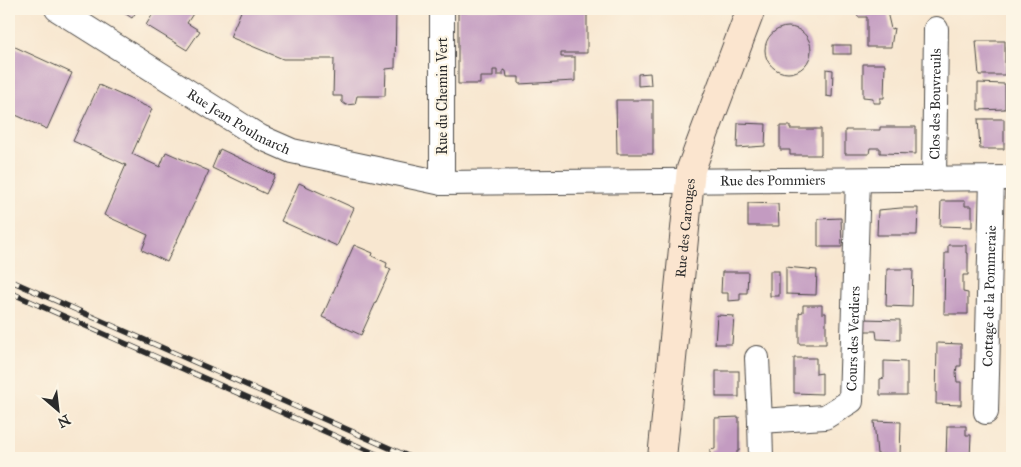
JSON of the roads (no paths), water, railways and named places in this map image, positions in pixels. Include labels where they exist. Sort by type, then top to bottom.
[{"type":"main road","name":"Rue des Carouges","points":[[662,458],[691,169],[751,9]]},
{"type":"street","name":"Rue Jean Poulmarch","points":[[57,9],[260,137],[292,151],[442,183]]},
{"type":"street","name":"Rue du Chemin Vert","points":[[442,9],[442,183]]},
{"type":"street","name":"Clos des Bouvreuils","points":[[934,179],[936,29]]},
{"type":"street","name":"Rue des Pommiers","points":[[442,183],[1002,179]]},
{"type":"street","name":"Cottage de la Pommeraie","points":[[986,412],[1002,179]]},
{"type":"street","name":"Cours des Verdiers","points":[[760,421],[825,417],[851,401],[858,180]]},
{"type":"street","points":[[757,358],[761,458]]},
{"type":"railway","points":[[9,280],[412,458]]},
{"type":"railway","points":[[9,292],[385,458]]}]
